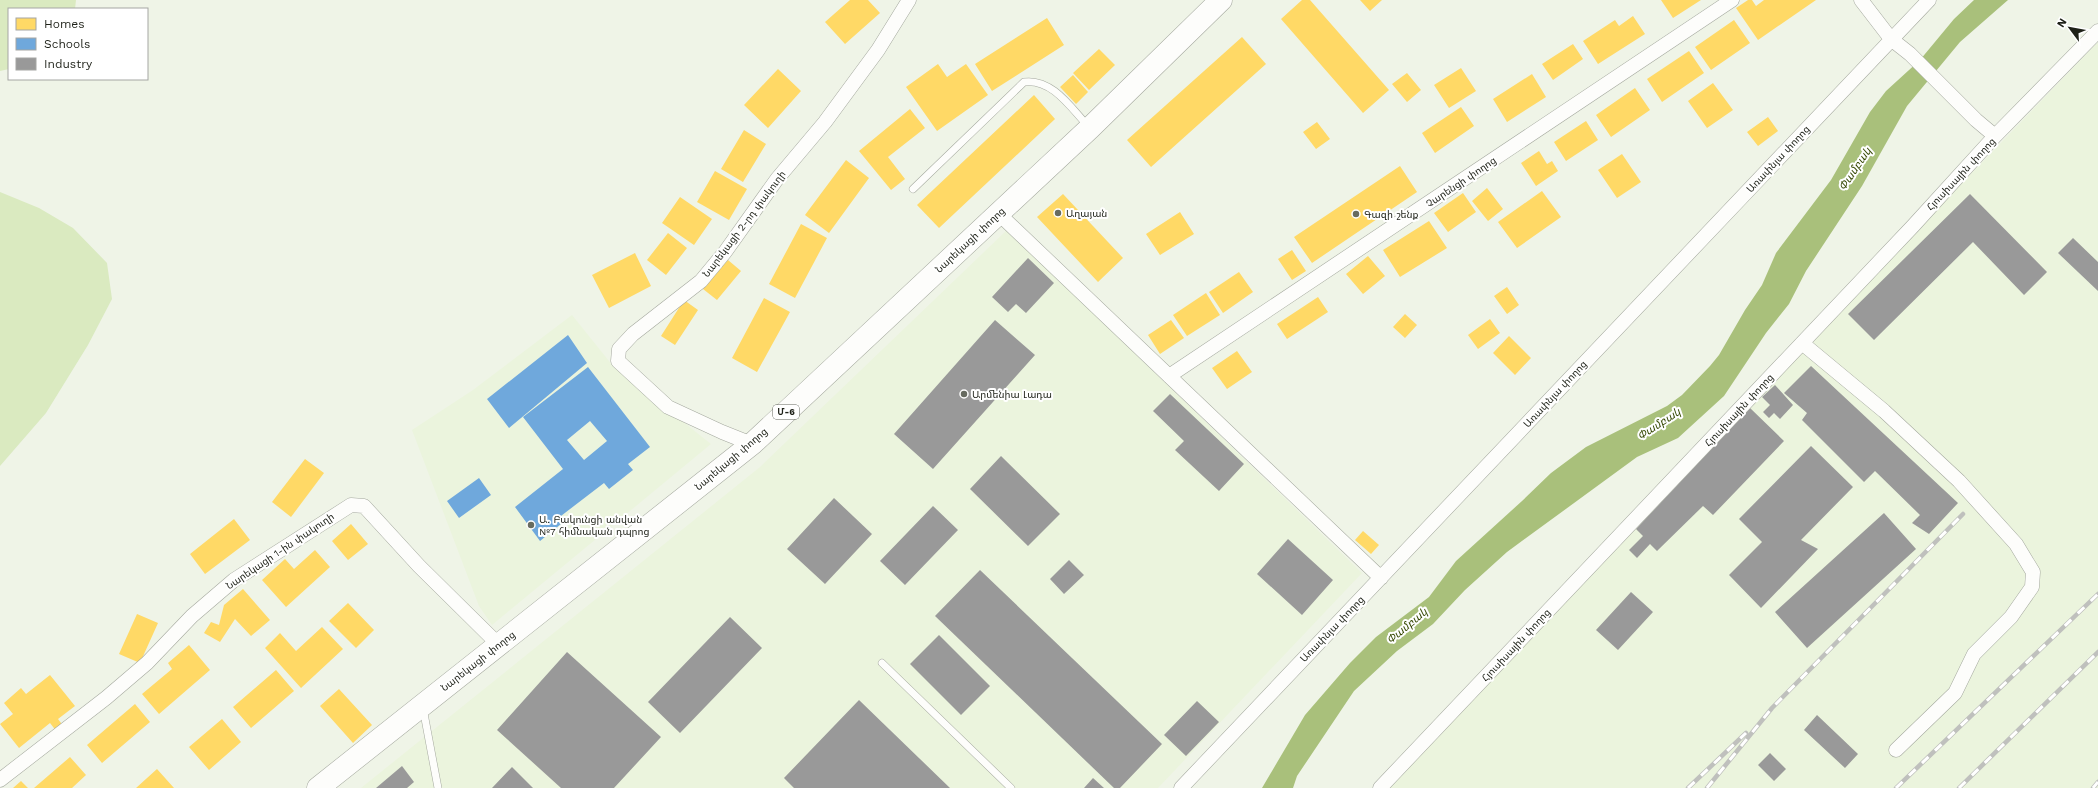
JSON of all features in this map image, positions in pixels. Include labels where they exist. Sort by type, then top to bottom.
[{"type":"highway","name":"Նարեկացի փողոց","points":[[318,788],[422,704],[752,444],[1090,128],[1222,0]]},
{"type":"street","name":"Նարեկացի 2-րդ փակուղի","points":[[752,444],[668,407],[618,361],[619,349],[633,334],[701,281],[751,217],[777,179],[825,122],[878,50],[909,0]]},
{"type":"street","name":"Չարենցի փողոց","points":[[1169,376],[1732,0]]},
{"type":"street","points":[[1861,0],[1891,39],[1910,54],[1976,120],[1995,136]]},
{"type":"street","name":"Առափնյա փողոց","points":[[1181,788],[1382,578],[1929,0]]},
{"type":"street","name":"Հյուսիսային փողոց","points":[[1380,788],[1802,343],[1995,136],[2098,31]]},
{"type":"street","points":[[998,213],[1382,578]]},
{"type":"street","points":[[1802,343],[1884,411],[1959,481],[2016,544],[2033,572],[2032,587],[2011,617],[1974,654],[1955,693],[1896,750]]},
{"type":"street","name":"Նարեկացի 1-ին փակուղի","points":[[0,780],[106,698],[146,663],[192,616],[234,580],[351,505],[364,506],[418,566],[499,644]]},
{"type":"lane","points":[[912,189],[1024,82],[1032,81],[1041,83],[1051,88],[1090,128]]},
{"type":"lane","points":[[882,663],[1011,788]]},
{"type":"lane","points":[[422,704],[438,788]]},
{"type":"shaded area","points":[[0,0],[76,0],[75,8],[8,8],[8,69],[0,71]]},
{"type":"shaded area","points":[[2098,42],[2098,788],[1387,788],[1667,490]]},
{"type":"shaded area","points":[[0,192],[39,208],[73,228],[107,263],[112,299],[88,345],[46,413],[0,466]]},
{"type":"shaded area","points":[[1007,230],[1362,573],[1158,788],[361,788],[760,467]]},
{"type":"shaded area","name":"Ա. Բակունցի անվան №7 հիմնական դպրոց","points":[[572,315],[613,366],[711,444],[492,625],[479,606],[412,430],[473,390]]},
{"type":"water","name":"Փամբակ","points":[[1974,0],[2008,0],[1960,42],[1907,106],[1862,186],[1806,271],[1789,304],[1766,333],[1724,396],[1678,438],[1637,457],[1507,552],[1465,590],[1433,624],[1397,651],[1354,691],[1297,776],[1293,788],[1262,788],[1305,715],[1350,663],[1376,637],[1429,597],[1456,561],[1551,473],[1586,447],[1667,406],[1682,395],[1710,366],[1719,355],[1745,310],[1762,285],[1776,253],[1831,180],[1870,112],[1886,91],[1920,60],[1954,19]]},
{"type":"building: Homes","points":[[850,0],[868,0],[880,13],[845,44],[825,22]]},
{"type":"building: Homes","points":[[1302,0],[1310,0],[1389,90],[1363,113],[1281,19]]},
{"type":"building: Homes","points":[[1360,0],[1382,0],[1370,11]]},
{"type":"building: Homes","points":[[1661,0],[1701,0],[1673,18]]},
{"type":"building: Homes","points":[[1748,0],[1752,0],[1756,6],[1764,0],[1816,0],[1758,40],[1736,8]]},
{"type":"building: Homes","points":[[1633,16],[1645,34],[1598,64],[1583,41],[1615,20],[1619,26]]},
{"type":"building: Homes","points":[[1047,18],[1064,45],[992,91],[975,64]]},
{"type":"building: Homes","points":[[1734,20],[1750,43],[1711,70],[1695,47]]},
{"type":"building: Homes","points":[[1242,37],[1266,64],[1151,167],[1127,140]]},
{"type":"building: Homes","points":[[1573,44],[1583,59],[1553,80],[1542,64]]},
{"type":"building: Homes","points":[[1099,49],[1115,65],[1089,90],[1073,73]]},
{"type":"building: Homes","points":[[1689,51],[1704,73],[1662,102],[1647,79]]},
{"type":"building: Homes","points":[[938,64],[947,77],[966,64],[988,95],[937,131],[906,87]]},
{"type":"building: Homes","points":[[1461,68],[1476,91],[1449,108],[1434,85]]},
{"type":"building: Homes","points":[[778,69],[801,91],[768,128],[744,105]]},
{"type":"building: Homes","points":[[1407,73],[1421,90],[1407,102],[1392,84]]},
{"type":"building: Homes","points":[[1532,74],[1546,97],[1507,122],[1493,99]]},
{"type":"building: Homes","points":[[1073,75],[1088,92],[1076,104],[1060,87]]},
{"type":"building: Homes","points":[[1713,83],[1733,110],[1707,128],[1688,101]]},
{"type":"building: Homes","points":[[1635,88],[1650,110],[1611,137],[1596,115]]},
{"type":"building: Homes","points":[[1034,95],[1055,119],[939,228],[917,205]]},
{"type":"building: Homes","points":[[1461,107],[1474,126],[1435,153],[1422,133]]},
{"type":"building: Homes","points":[[910,109],[925,128],[888,157],[905,179],[891,190],[859,151]]},
{"type":"building: Homes","points":[[1768,117],[1778,131],[1758,146],[1747,132]]},
{"type":"building: Homes","points":[[1586,121],[1598,140],[1566,161],[1554,142]]},
{"type":"building: Homes","points":[[1317,122],[1330,139],[1316,149],[1303,132]]},
{"type":"building: Homes","points":[[744,130],[766,144],[743,182],[721,169]]},
{"type":"building: Homes","points":[[1539,151],[1547,164],[1552,161],[1558,171],[1536,186],[1521,163]]},
{"type":"building: Homes","points":[[1622,154],[1641,182],[1617,198],[1598,170]]},
{"type":"building: Homes","points":[[846,160],[869,178],[829,233],[805,215]]},
{"type":"building: Homes","name":"Գազի շենք","points":[[1400,166],[1417,192],[1312,263],[1294,237]]},
{"type":"building: Homes","points":[[715,171],[747,189],[729,220],[697,202]]},
{"type":"building: Homes","points":[[1487,188],[1503,209],[1488,221],[1472,201]]},
{"type":"building: Homes","points":[[1542,191],[1561,217],[1517,248],[1498,222]]},
{"type":"building: Homes","points":[[1463,193],[1476,212],[1448,232],[1434,213]]},
{"type":"building: Homes","points":[[1063,194],[1123,258],[1098,282],[1037,217]]},
{"type":"building: Homes","points":[[680,197],[712,219],[694,245],[662,223]]},
{"type":"building: Homes","points":[[1180,212],[1194,234],[1160,255],[1146,234]]},
{"type":"building: Homes","points":[[1429,221],[1447,248],[1400,277],[1383,250]]},
{"type":"building: Homes","points":[[801,224],[827,238],[795,298],[769,284]]},
{"type":"building: Homes","points":[[668,233],[687,248],[666,275],[647,260]]},
{"type":"building: Homes","points":[[1292,250],[1306,271],[1292,280],[1278,259]]},
{"type":"building: Homes","points":[[635,253],[651,286],[609,308],[592,275]]},
{"type":"building: Homes","points":[[1368,256],[1385,276],[1363,294],[1346,274]]},
{"type":"building: Homes","points":[[728,260],[741,271],[717,300],[703,289]]},
{"type":"building: Homes","points":[[1239,272],[1253,292],[1223,313],[1209,292]]},
{"type":"building: Homes","points":[[1507,287],[1519,305],[1507,314],[1494,296]]},
{"type":"building: Homes","points":[[1206,293],[1220,315],[1187,336],[1173,315]]},
{"type":"building: Homes","points":[[1318,297],[1328,312],[1287,339],[1277,324]]},
{"type":"building: Homes","points":[[764,298],[790,312],[757,372],[732,358]]},
{"type":"building: Homes","points":[[684,300],[698,310],[675,345],[661,336]]},
{"type":"building: Homes","points":[[1405,314],[1417,325],[1405,338],[1393,327]]},
{"type":"building: Homes","points":[[1490,319],[1500,333],[1478,349],[1468,335]]},
{"type":"building: Homes","points":[[1171,320],[1184,338],[1160,354],[1148,335]]},
{"type":"building: Homes","points":[[1509,336],[1531,358],[1515,375],[1493,353]]},
{"type":"building: Homes","points":[[1237,351],[1252,372],[1227,389],[1212,368]]},
{"type":"building: Homes","points":[[305,459],[324,473],[291,517],[272,502]]},
{"type":"building: Homes","points":[[234,519],[250,540],[205,574],[190,554]]},
{"type":"building: Homes","points":[[351,524],[368,544],[348,560],[332,541]]},
{"type":"building: Homes","points":[[1363,531],[1379,545],[1371,554],[1355,540]]},
{"type":"building: Homes","points":[[315,550],[330,567],[286,607],[262,580],[285,559],[294,569]]},
{"type":"building: Homes","points":[[243,589],[270,620],[251,636],[235,619],[220,642],[204,633],[211,622],[219,625],[224,605]]},
{"type":"building: Homes","points":[[348,603],[374,630],[356,648],[329,621]]},
{"type":"building: Homes","points":[[137,614],[158,623],[140,663],[119,654]]},
{"type":"building: Homes","points":[[322,627],[343,649],[301,688],[265,648],[280,633],[296,651]]},
{"type":"building: Homes","points":[[189,645],[210,670],[159,714],[142,694],[172,669],[168,663]]},
{"type":"building: Homes","points":[[276,670],[294,691],[251,728],[233,707]]},
{"type":"building: Homes","points":[[50,675],[75,706],[58,719],[64,727],[57,732],[50,723],[19,748],[0,724],[13,714],[4,703],[21,688],[26,694]]},
{"type":"building: Homes","points":[[339,689],[372,725],[353,743],[320,706]]},
{"type":"building: Homes","points":[[135,704],[150,722],[102,763],[87,745]]},
{"type":"building: Homes","points":[[222,719],[241,742],[209,770],[189,747]]},
{"type":"building: Homes","points":[[70,757],[86,775],[72,788],[34,788]]},
{"type":"building: Homes","points":[[157,769],[174,788],[136,788]]},
{"type":"building: Homes","points":[[21,781],[28,788],[13,788]]},
{"type":"building: Schools","points":[[568,335],[587,363],[509,428],[487,399]]},
{"type":"building: Schools","points":[[588,367],[650,447],[628,464],[633,470],[609,489],[604,483],[557,519],[561,524],[540,541],[515,507],[563,469],[523,417]],"holes":[[[590,421],[607,441],[584,460],[567,440]]]},
{"type":"building: Schools","points":[[479,478],[491,495],[459,518],[447,501]]},
{"type":"building: Industry","points":[[1970,194],[2047,272],[2024,295],[1973,242],[1874,340],[1848,314]]},
{"type":"building: Industry","points":[[2073,238],[2098,262],[2098,291],[2058,253]]},
{"type":"building: Industry","points":[[1028,258],[1054,283],[1026,313],[1016,304],[1008,312],[992,297]]},
{"type":"building: Industry","name":"Արմենիա Լադա","points":[[995,320],[1035,355],[933,469],[894,434]]},
{"type":"building: Industry","points":[[1811,366],[1958,503],[1929,534],[1912,523],[1920,515],[1875,471],[1864,482],[1802,420],[1807,413],[1784,393]]},
{"type":"building: Industry","points":[[1775,385],[1793,405],[1780,419],[1774,413],[1769,418],[1763,412],[1770,405],[1762,397]]},
{"type":"building: Industry","points":[[1170,394],[1244,464],[1219,491],[1175,450],[1184,441],[1153,411]]},
{"type":"building: Industry","points":[[1750,408],[1784,441],[1713,515],[1703,506],[1657,551],[1650,544],[1637,558],[1629,550],[1643,536],[1636,529]]},
{"type":"building: Industry","points":[[1811,446],[1853,487],[1801,540],[1818,549],[1761,608],[1729,575],[1762,542],[1739,519]]},
{"type":"building: Industry","points":[[1001,456],[1060,514],[1028,546],[970,489]]},
{"type":"building: Industry","points":[[834,498],[872,534],[825,584],[787,549]]},
{"type":"building: Industry","points":[[933,506],[958,530],[905,585],[880,561]]},
{"type":"building: Industry","points":[[1884,513],[1916,549],[1807,648],[1775,612]]},
{"type":"building: Industry","points":[[1288,539],[1333,580],[1302,615],[1257,574]]},
{"type":"building: Industry","points":[[1069,560],[1084,575],[1064,594],[1050,579]]},
{"type":"building: Industry","points":[[980,570],[1162,744],[1120,788],[1114,788],[935,616]]},
{"type":"building: Industry","points":[[1631,592],[1653,612],[1618,650],[1596,630]]},
{"type":"building: Industry","points":[[730,617],[762,648],[680,733],[648,702]]},
{"type":"building: Industry","points":[[939,635],[990,686],[961,715],[910,664]]},
{"type":"building: Industry","points":[[567,652],[661,737],[614,788],[561,788],[497,730]]},
{"type":"building: Industry","points":[[859,700],[950,788],[794,788],[784,778]]},
{"type":"building: Industry","points":[[1197,701],[1219,722],[1186,756],[1164,735]]},
{"type":"building: Industry","points":[[1817,715],[1858,754],[1845,768],[1804,730]]},
{"type":"building: Industry","points":[[1770,753],[1786,769],[1774,781],[1758,765]]},
{"type":"building: Industry","points":[[402,766],[414,782],[407,788],[376,788]]},
{"type":"building: Industry","points":[[512,767],[533,788],[492,788]]},
{"type":"building: Industry","points":[[1093,778],[1104,788],[1084,788]]},
{"type":"railway","points":[[1707,788],[1772,708],[1963,514]]},
{"type":"railway","points":[[1896,788],[2098,594]]},
{"type":"railway","points":[[1959,788],[2098,652]]},
{"type":"railway","points":[[1688,788],[1746,733]]},
{"type":"railway","points":[[2093,788],[2098,782]]},
{"type":"place","name":"Աղայան","points":[[1058,213]]},
{"type":"place","name":"Գազի շենք","points":[[1356,214]]},
{"type":"place","name":"Արմենիա Լադա","points":[[964,394]]},
{"type":"place","name":"Ա. Բակունցի անվան №7 հիմնական դպրոց","points":[[531,525]]}]
